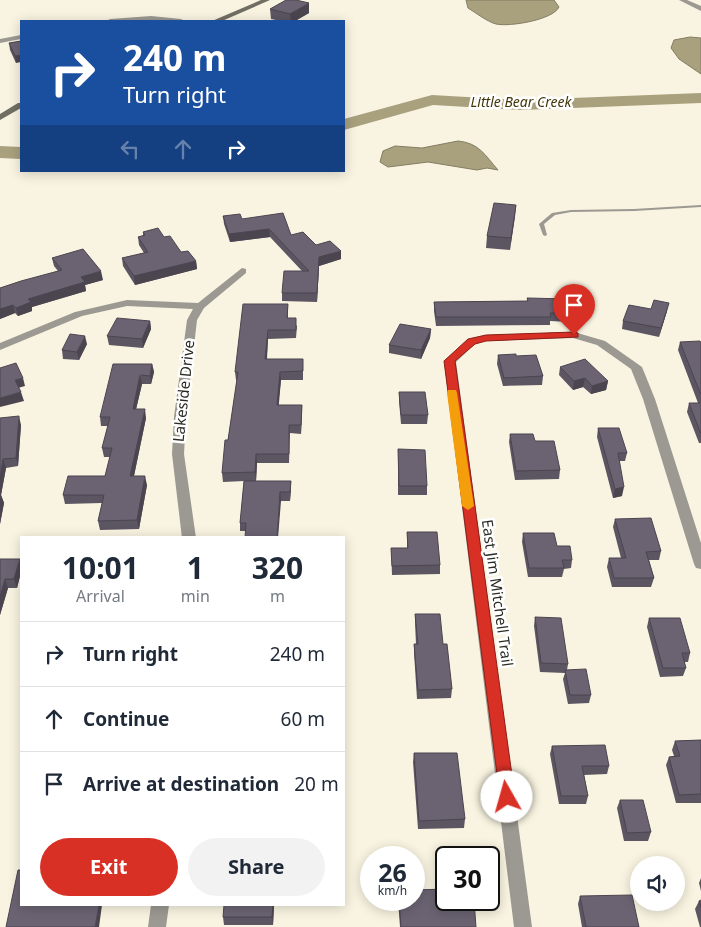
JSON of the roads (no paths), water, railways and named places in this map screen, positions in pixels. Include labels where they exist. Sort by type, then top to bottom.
[{"type":"main road","points":[[218,20],[267,0]]},
{"type":"main road","points":[[0,118],[20,106]]},
{"type":"street","points":[[682,0],[701,9]]},
{"type":"street","points":[[124,20],[151,18],[171,20]]},
{"type":"street","points":[[0,32],[2,40],[20,37]]},
{"type":"street","points":[[0,347],[79,314],[127,303],[200,306],[242,271]]},
{"type":"street","name":"Lakeside Drive","points":[[189,536],[178,454],[180,417],[192,320],[200,306]]},
{"type":"street","name":"East Jim Mitchell Trail","points":[[523,927],[450,361],[471,342],[486,338],[574,335],[590,338],[601,343],[636,367],[649,400],[701,564]]},
{"type":"street","points":[[157,927],[160,906]]},
{"type":"lane","points":[[545,235],[541,224],[554,214],[571,211],[701,206]]},
{"type":"waterway","name":"Little Bear Creek","points":[[345,125],[432,100],[521,105],[701,98]]},
{"type":"waterway","name":"Little Bear Creek","points":[[0,152],[20,153]]}]
